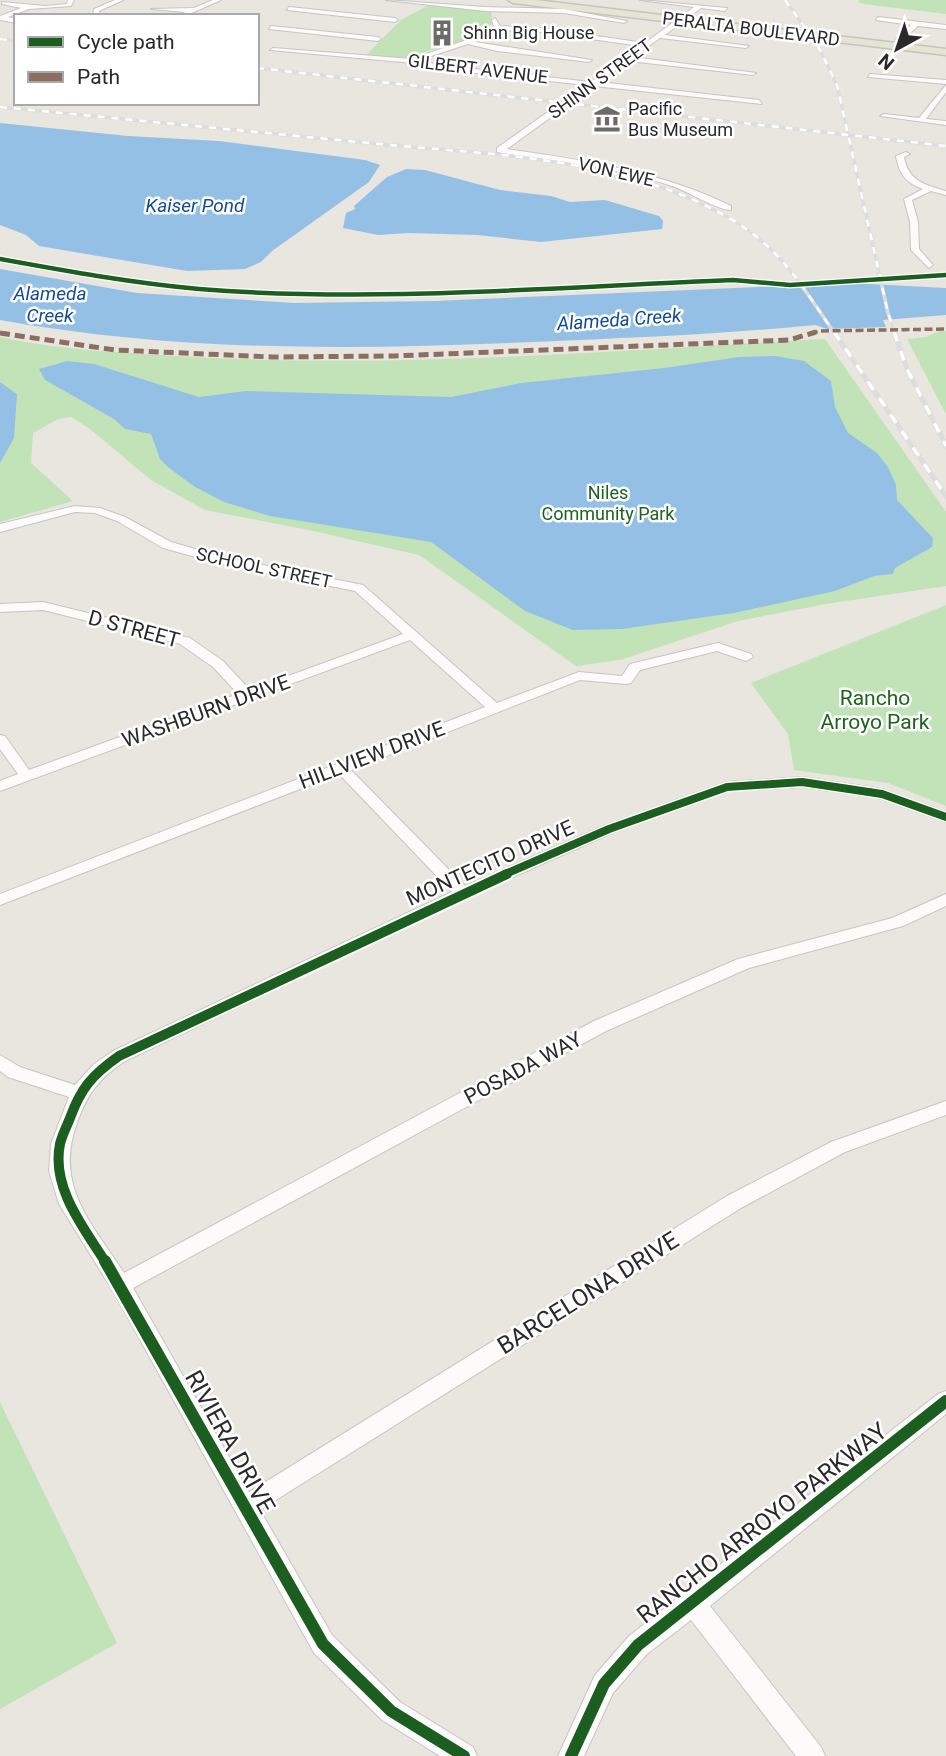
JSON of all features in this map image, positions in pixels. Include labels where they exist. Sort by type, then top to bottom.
[{"type":"main road","name":"PERALTA BOULEVARD","points":[[513,0],[946,52]]},
{"type":"street","points":[[2,4],[11,0]]},
{"type":"street","points":[[2,4],[27,8],[64,6],[69,5],[71,0]]},
{"type":"street","points":[[96,14],[96,10],[120,0]]},
{"type":"street","points":[[185,14],[218,0]]},
{"type":"street","points":[[389,0],[564,11],[624,21]]},
{"type":"street","points":[[497,28],[495,18],[500,9],[513,0]]},
{"type":"street","points":[[643,0],[725,9]]},
{"type":"street","points":[[414,10],[424,4]]},
{"type":"street","name":"SHINN STREET","points":[[500,150],[596,84],[699,7]]},
{"type":"street","points":[[14,21],[1,18],[27,8]]},
{"type":"street","points":[[154,9],[194,10]]},
{"type":"street","points":[[289,9],[395,20]]},
{"type":"street","points":[[360,56],[395,20],[405,15]]},
{"type":"street","points":[[878,19],[946,27]]},
{"type":"street","points":[[894,46],[904,33],[918,23]]},
{"type":"street","points":[[271,28],[378,39]]},
{"type":"street","points":[[413,61],[437,49],[466,43],[489,34],[497,28],[541,30],[648,45]]},
{"type":"street","points":[[660,36],[746,46]]},
{"type":"street","points":[[466,43],[497,50],[589,60]]},
{"type":"street","name":"GILBERT AVENUE","points":[[273,50],[413,61],[439,67],[759,102]]},
{"type":"street","points":[[630,59],[754,73]]},
{"type":"street","points":[[870,76],[901,73],[946,85],[920,120]]},
{"type":"street","points":[[884,116],[946,123]]},
{"type":"street","name":"VON EWE","points":[[500,150],[627,172],[691,192],[728,208]]},
{"type":"street","points":[[906,153],[900,156],[901,171],[908,180],[946,193]]},
{"type":"street","points":[[929,265],[915,250],[914,222],[908,199],[930,189]]},
{"type":"street","name":"SCHOOL STREET","points":[[0,528],[75,509],[96,510],[121,519],[167,545],[221,560],[359,588],[493,707]]},
{"type":"street","name":"D STREET","points":[[0,608],[43,606],[185,641],[218,664],[248,696]]},
{"type":"street","name":"WASHBURN DRIVE","points":[[0,786],[412,635]]},
{"type":"street","name":"HILLVIEW DRIVE","points":[[0,900],[493,707],[579,676],[626,680],[635,667],[718,647],[746,657]]},
{"type":"street","points":[[0,739],[26,776]]},
{"type":"street","points":[[340,767],[463,894]]},
{"type":"street","name":"MONTECITO DRIVE","points":[[79,1093],[99,1070],[120,1055],[463,894],[610,829],[727,787],[802,782],[882,794],[946,817]]},
{"type":"street","name":"POSADA WAY","points":[[120,1285],[600,1026],[744,964],[897,922],[946,899]]},
{"type":"street","points":[[0,1062],[14,1072],[79,1093]]},
{"type":"street","name":"RIVIERA DRIVE","points":[[79,1093],[60,1144],[59,1171],[69,1204],[120,1285],[323,1644],[391,1711],[464,1756]]},
{"type":"street","name":"BARCELONA DRIVE","points":[[245,1507],[734,1202],[838,1147],[946,1108]]},
{"type":"street","name":"RANCHO ARROYO PARKWAY","points":[[571,1756],[604,1684],[638,1645],[946,1401]]},
{"type":"street","points":[[693,1604],[812,1756]]},
{"type":"green space","points":[[946,0],[946,14],[864,4],[858,2]]},
{"type":"green space","points":[[429,5],[491,11],[492,22],[489,30],[477,37],[428,51],[411,59],[366,55],[401,20]]},
{"type":"green space","points":[[946,331],[946,414],[907,339],[926,337]]},
{"type":"green space","name":"Niles Community Park","points":[[0,337],[122,353],[353,361],[510,357],[825,339],[946,512],[946,586],[826,604],[738,621],[620,660],[576,666],[419,555],[205,510],[151,480],[90,429],[71,417],[58,419],[33,433],[31,463],[73,501],[0,522]]},
{"type":"green space","name":"Rancho Arroyo Park","points":[[946,605],[946,806],[888,783],[794,770],[788,734],[751,683]]},
{"type":"green space","points":[[0,1402],[117,1643],[0,1709]]},
{"type":"water","name":"Kaiser Pond","points":[[0,123],[128,136],[219,141],[365,160],[380,165],[369,182],[272,251],[261,262],[245,269],[187,271],[39,246],[26,235],[0,225]]},
{"type":"water","points":[[406,169],[425,170],[500,190],[551,196],[570,202],[605,200],[659,216],[663,221],[662,229],[541,242],[477,235],[378,235],[343,228],[346,213],[355,209],[354,206],[387,177]]},
{"type":"water","name":"Alameda Creek","points":[[0,269],[137,293],[295,303],[434,301],[850,283],[946,288],[946,315],[883,320],[886,327],[827,329],[815,325],[467,345],[333,347],[200,343],[133,338],[0,320]]},
{"type":"water","name":"Niles Community Park","points":[[775,356],[804,361],[831,381],[835,407],[848,433],[877,453],[888,467],[896,485],[897,500],[933,538],[932,547],[895,568],[893,574],[874,576],[835,591],[734,613],[622,629],[573,630],[525,611],[431,542],[270,516],[224,502],[195,487],[169,468],[160,459],[151,434],[125,429],[114,419],[45,380],[39,369],[67,361],[94,364],[199,397],[245,391],[451,397],[521,383],[739,357]]},
{"type":"water","points":[[0,382],[17,394],[14,438],[0,463]]},
{"type":"railway","points":[[785,0],[818,46],[837,85],[848,135]]},
{"type":"railway","points":[[0,39],[14,41]]},
{"type":"railway","points":[[259,68],[848,135]]},
{"type":"railway","points":[[0,107],[507,156],[600,170],[645,182],[688,197],[729,218],[763,242],[789,269],[835,334]]},
{"type":"railway","points":[[848,135],[946,146]]},
{"type":"railway","points":[[848,135],[895,334]]},
{"type":"railway","points":[[834,332],[946,496]]},
{"type":"railway","points":[[894,332],[907,369],[946,446]]},
{"type":"marked path","points":[[0,333],[115,350],[272,357],[394,356],[789,340],[819,331],[946,329]]},
{"type":"cycle path","points":[[0,259],[127,282],[201,289],[310,294],[733,280],[790,285],[946,275]]},
{"type":"cycle path","points":[[464,1756],[391,1711],[323,1644],[120,1285],[69,1204],[59,1171],[60,1144],[79,1093],[99,1070],[119,1056],[463,893],[609,829],[727,787],[802,782],[882,794],[946,817]]},
{"type":"cycle path","points":[[571,1756],[604,1684],[638,1645],[946,1401]]},
{"type":"place","name":"Shinn Big House","points":[[442,33]]},
{"type":"place","name":"Pacific Bus Museum","points":[[607,119]]}]
